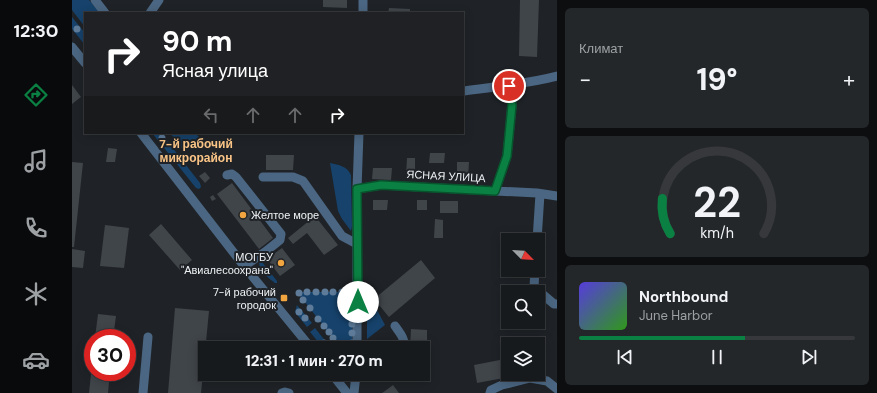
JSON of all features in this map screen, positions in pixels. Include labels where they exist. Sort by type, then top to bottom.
[{"type":"street","points":[[95,0],[104,12]]},
{"type":"street","points":[[151,12],[159,0]]},
{"type":"street","points":[[363,0],[363,12]]},
{"type":"street","points":[[72,47],[84,62]]},
{"type":"street","points":[[464,91],[509,86],[557,76]]},
{"type":"street","points":[[495,191],[507,156],[512,105],[509,86]]},
{"type":"street","points":[[142,134],[244,266],[305,341]]},
{"type":"street","points":[[357,341],[357,189],[359,134]]},
{"type":"street","points":[[227,174],[236,176],[280,234],[280,240],[244,266]]},
{"type":"street","points":[[262,176],[293,177],[303,181],[342,236],[357,244]]},
{"type":"street","name":"ЯСНАЯ УЛИЦА","points":[[357,189],[381,185],[557,196]]},
{"type":"street","points":[[537,233],[540,194]]},
{"type":"street","points":[[535,277],[534,287],[554,304],[557,304]]},
{"type":"street","points":[[396,326],[404,341]]},
{"type":"street","points":[[143,393],[148,337]]},
{"type":"street","points":[[490,393],[491,390],[502,385],[530,378],[547,381],[557,389]]},
{"type":"street","points":[[338,381],[347,393]]},
{"type":"street","points":[[354,393],[355,381]]},
{"type":"street","points":[[282,393],[289,393]]},
{"type":"shaded area","points":[[72,0],[89,0],[99,12],[84,12],[84,26],[72,10]]},
{"type":"shaded area","points":[[72,17],[84,32],[84,44],[72,29]]},
{"type":"shaded area","points":[[153,134],[162,134],[200,183],[201,187],[199,189],[196,188]]},
{"type":"shaded area","points":[[171,134],[196,134],[199,137],[183,150]]},
{"type":"shaded area","points":[[330,163],[340,165],[351,175],[351,231],[338,211]]},
{"type":"shaded area","points":[[261,262],[277,281],[277,283],[272,281],[263,272],[259,263]]},
{"type":"shaded area","points":[[352,292],[352,341],[335,341],[299,293]]},
{"type":"shaded area","points":[[370,292],[375,306],[385,325],[367,339],[367,293]]},
{"type":"shaded area","points":[[297,305],[312,323],[307,327],[295,312]]},
{"type":"shaded area","points":[[315,328],[325,341],[317,341],[310,332]]},
{"type":"building","points":[[323,0],[347,0],[347,8],[323,7]]},
{"type":"building","points":[[520,0],[539,0],[537,57],[519,56]]},
{"type":"building","points":[[389,8],[410,9],[410,12],[388,12]]},
{"type":"building","points":[[72,85],[81,97],[72,104]]},
{"type":"building","points":[[108,148],[117,149],[115,162],[106,162]]},
{"type":"building","points":[[430,153],[445,153],[444,163],[429,163]]},
{"type":"building","points":[[266,155],[294,155],[293,170],[266,170]]},
{"type":"building","points":[[407,158],[415,158],[415,176],[406,176]]},
{"type":"building","points":[[72,162],[83,163],[74,247],[72,247]]},
{"type":"building","points":[[457,162],[469,162],[468,178],[457,177]]},
{"type":"building","points":[[373,168],[392,168],[391,180],[372,179]]},
{"type":"building","points":[[205,172],[210,178],[205,183],[199,176]]},
{"type":"building","points":[[232,183],[273,238],[259,249],[217,194]]},
{"type":"building","points":[[213,195],[216,199],[212,201],[210,197]]},
{"type":"building","points":[[373,200],[388,200],[387,210],[373,210]]},
{"type":"building","points":[[417,200],[427,200],[427,210],[417,210]]},
{"type":"building","points":[[440,201],[458,201],[458,213],[440,213]]},
{"type":"building","points":[[315,216],[338,245],[324,255],[307,233],[293,244],[288,238]]},
{"type":"building","points":[[435,219],[443,220],[443,238],[434,238]]},
{"type":"building","points":[[161,224],[192,260],[180,270],[149,235]]},
{"type":"building","points":[[105,225],[129,228],[124,268],[100,266]]},
{"type":"building","points":[[282,248],[295,265],[280,276],[267,259]]},
{"type":"building","points":[[72,249],[85,251],[83,268],[72,267]]},
{"type":"building","points":[[421,260],[435,278],[389,317],[374,299]]},
{"type":"building","points":[[175,308],[209,311],[206,341],[198,341],[198,381],[202,381],[201,393],[168,393]]},
{"type":"building","points":[[98,314],[116,316],[114,329],[96,329]]},
{"type":"building","points":[[411,329],[427,330],[427,341],[410,341]]},
{"type":"building","points":[[501,360],[501,378],[477,383],[474,365]]},
{"type":"building","points":[[90,381],[109,381],[108,393],[89,393]]},
{"type":"building","points":[[393,385],[399,393],[382,393],[385,391]]},
{"type":"place","name":"Желтое море","points":[[243,215]]},
{"type":"place","name":"МОГБУ \"Авиалесоохрана\"","points":[[281,263]]},
{"type":"place","name":"7-й рабочий городок","points":[[284,298]]},
{"type":"district","name":"7-й рабочий микрорайон","points":[[196,151]]},
{"type":"route","points":[[358,302],[357,189],[381,185],[495,191],[507,156],[512,105],[509,86]]}]
